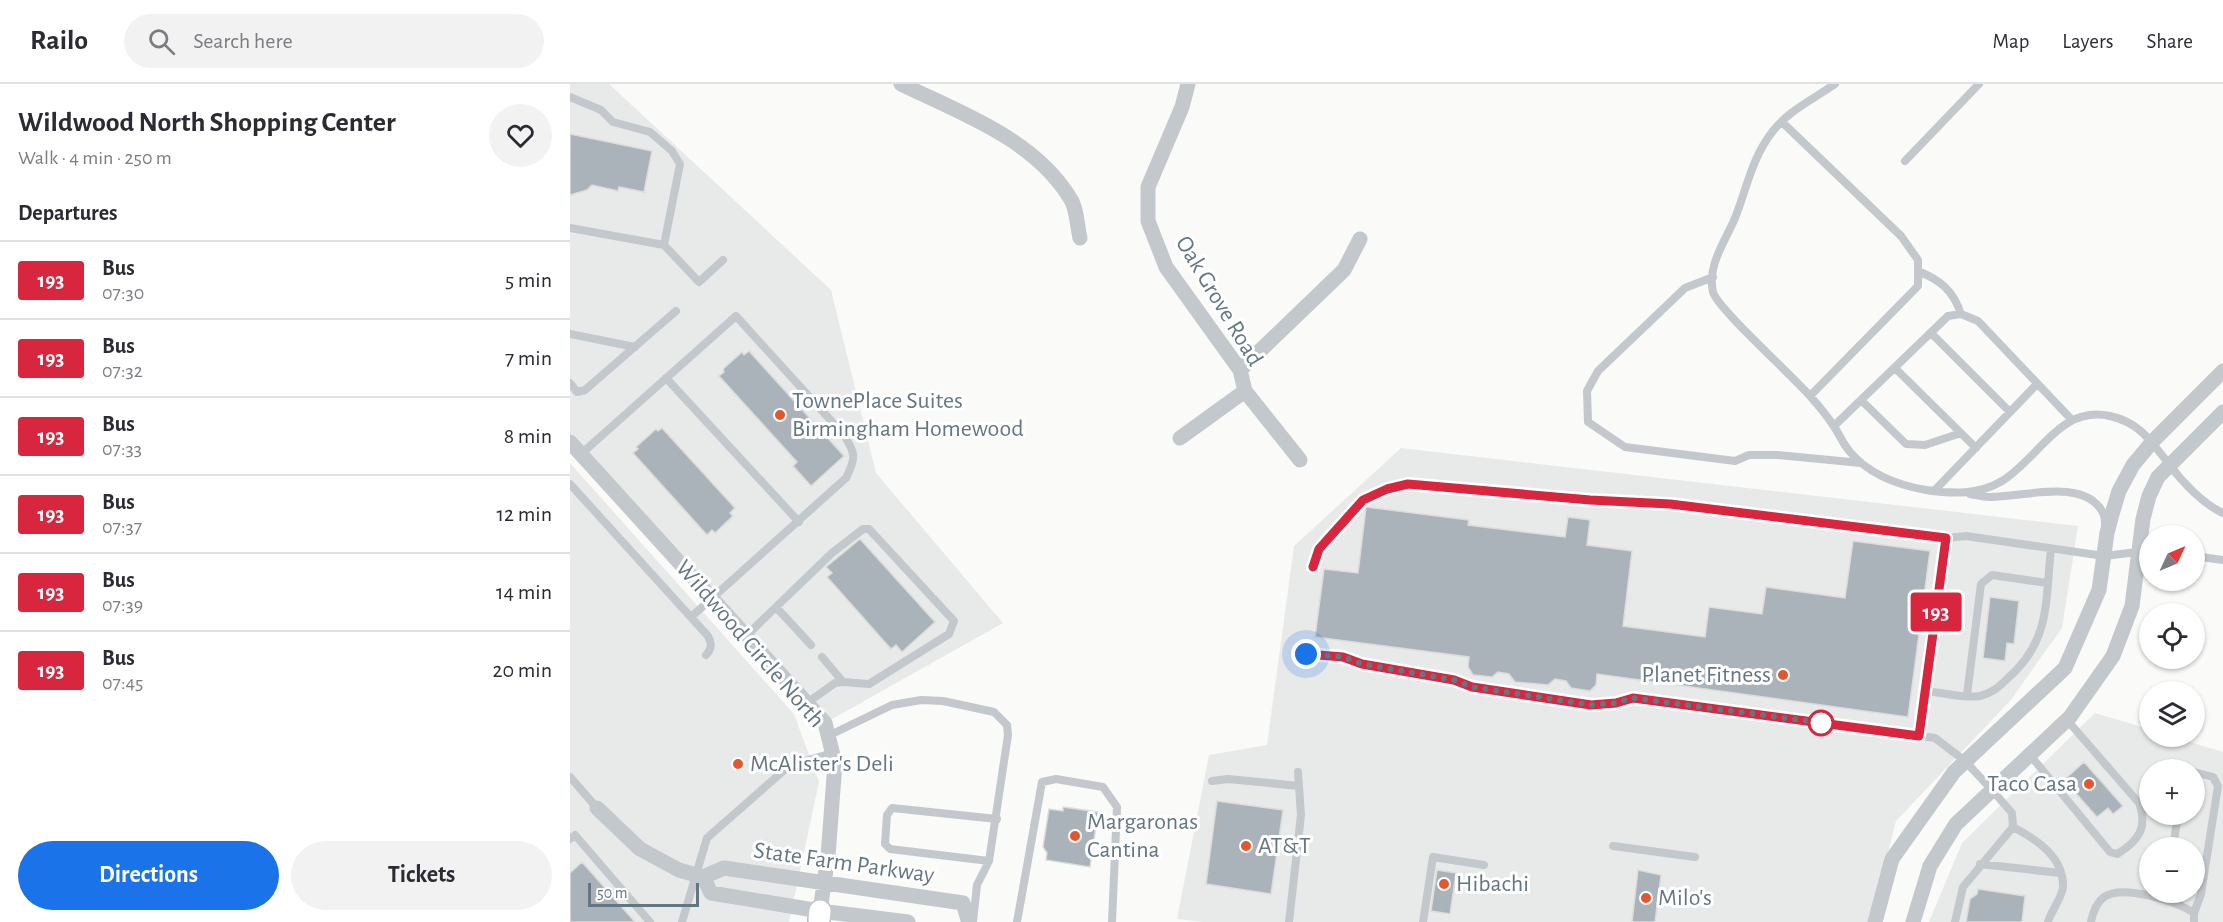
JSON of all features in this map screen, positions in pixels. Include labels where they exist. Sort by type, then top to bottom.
[{"type":"street","points":[[901,84],[999,133],[1039,159],[1071,199],[1080,238]]},
{"type":"street","name":"Oak Grove Road","points":[[1188,84],[1182,107],[1148,187],[1148,221],[1166,267],[1240,370],[1245,391],[1300,460]]},
{"type":"street","points":[[1240,370],[1344,270],[1360,240]]},
{"type":"street","points":[[1875,922],[1892,859],[1954,772],[2065,668],[2099,590],[2107,533],[2119,491],[2133,465],[2153,441],[2223,371]]},
{"type":"street","points":[[1180,438],[1245,391]]},
{"type":"street","points":[[2143,525],[2149,496],[2158,477],[2223,412]]},
{"type":"street","name":"Wildwood Circle North","points":[[575,448],[825,723],[835,763],[819,919]]},
{"type":"street","points":[[1913,922],[1930,866],[1956,824],[2067,720],[2113,656],[2132,606],[2139,574]]},
{"type":"street","name":"State Farm Parkway","points":[[597,808],[640,849],[679,870],[699,876],[723,868],[963,903],[971,922]]},
{"type":"street","name":"State Farm Parkway","points":[[699,876],[711,892],[819,919],[908,922]]},
{"type":"lane","points":[[1835,84],[1774,129],[1759,151],[1735,219],[1718,250],[1713,277],[1713,293],[1810,396],[1834,426],[1849,450],[1866,469],[1892,481],[1934,491],[1969,493],[1987,497],[2050,491],[2074,493],[2090,499],[2103,511],[2107,533]]},
{"type":"lane","points":[[1905,160],[1979,84]]},
{"type":"lane","points":[[570,97],[601,110],[613,122],[650,132],[672,151],[680,164],[664,245]]},
{"type":"lane","points":[[1782,122],[1901,236],[1918,260],[1918,286],[1810,396]]},
{"type":"lane","points":[[570,228],[664,245],[699,282],[723,260]]},
{"type":"lane","points":[[1918,271],[1936,279],[1956,300],[1961,314]]},
{"type":"lane","points":[[1713,277],[1685,288],[1598,371],[1587,391],[1588,422],[1625,447],[1735,461],[1749,454],[1861,463]]},
{"type":"lane","points":[[570,383],[578,392],[585,390],[676,311]]},
{"type":"lane","points":[[1834,426],[1948,316],[1961,314],[1978,321],[2072,420]]},
{"type":"lane","points":[[575,448],[666,378],[736,316],[844,435],[853,449],[854,461],[846,478],[799,522],[690,616]]},
{"type":"lane","points":[[1931,333],[2010,412]]},
{"type":"lane","points":[[570,334],[635,346]]},
{"type":"lane","points":[[1895,368],[1976,448]]},
{"type":"lane","points":[[666,378],[799,522]]},
{"type":"lane","points":[[1934,491],[2037,384]]},
{"type":"lane","points":[[1861,400],[1906,444],[1924,445],[1960,433]]},
{"type":"lane","points":[[1969,493],[2000,482],[2014,472],[2061,426],[2072,420],[2085,414],[2111,416],[2136,426],[2153,441],[2170,465],[2203,500],[2223,513]]},
{"type":"lane","points":[[570,484],[690,616],[711,643],[706,655]]},
{"type":"lane","points":[[1313,567],[1319,549],[1363,500],[1387,489],[1408,484],[1590,500],[1670,504],[1946,538],[1966,536],[2104,556],[2139,552]]},
{"type":"lane","points":[[746,636],[832,553],[857,532],[869,529],[954,621],[949,634],[869,684],[843,682],[830,685],[807,704]]},
{"type":"lane","points":[[1919,736],[1946,538]]},
{"type":"lane","points":[[1925,691],[1978,696],[1993,692],[2021,667],[2037,644],[2043,628],[2051,549]]},
{"type":"lane","points":[[2205,558],[2223,560]]},
{"type":"lane","points":[[1967,695],[1981,584],[1992,575],[2047,583]]},
{"type":"lane","points":[[776,607],[811,645]]},
{"type":"lane","points":[[1306,654],[1343,657],[1362,664],[1454,680],[1472,687],[1591,705],[1616,703],[1633,698],[1935,738],[1965,761],[2012,813],[2013,827],[1963,887],[1955,922]]},
{"type":"lane","points":[[822,657],[843,682]]},
{"type":"lane","points":[[828,736],[892,705],[921,700],[994,712],[1007,725],[1008,735],[989,861],[977,885],[971,922]]},
{"type":"lane","points":[[2030,755],[2110,852],[2117,854],[2139,836],[2143,825],[2143,814],[2139,803],[2067,720]]},
{"type":"lane","points":[[682,922],[699,876],[706,838],[790,765],[833,753]]},
{"type":"lane","points":[[1288,922],[1301,814],[1298,772]]},
{"type":"lane","points":[[2194,922],[2194,913],[2201,894],[2218,786],[2213,777],[2205,775]]},
{"type":"lane","points":[[570,777],[597,808]]},
{"type":"lane","points":[[1017,922],[1042,782],[1056,779],[1103,788],[1117,807],[1112,922]]},
{"type":"lane","points":[[1212,782],[1228,779],[1299,786]]},
{"type":"lane","points":[[989,861],[890,849],[885,844],[887,815],[892,808],[996,819]]},
{"type":"lane","points":[[2013,827],[2036,839],[2058,863],[2063,888],[2048,922]]},
{"type":"lane","points":[[570,839],[574,835],[650,922]]},
{"type":"lane","points":[[1613,846],[1695,857]]},
{"type":"lane","points":[[1423,922],[1433,857],[1484,865]]},
{"type":"lane","points":[[1980,864],[2060,873]]},
{"type":"lane","points":[[2091,922],[2096,904],[2105,896],[2117,892],[2139,894]]},
{"type":"lane","points":[[2179,903],[2194,913]]},
{"type":"shaded area","points":[[570,84],[609,84],[831,290],[876,473],[1003,623],[825,723],[570,442]]},
{"type":"shaded area","points":[[1401,448],[2078,526],[2062,628],[2010,701],[1896,821],[1870,922],[1202,922],[1177,919],[1209,755],[1267,745],[1294,546]]},
{"type":"shaded area","points":[[570,463],[794,714],[819,782],[789,922],[570,922]]},
{"type":"shaded area","points":[[2095,713],[2139,726],[2139,747],[2205,747],[2223,752],[2223,922],[1929,922],[1962,843]]},
{"type":"building","points":[[570,134],[652,151],[644,192],[619,187],[618,191],[592,185],[587,190],[570,195]]},
{"type":"building","points":[[749,351],[844,456],[811,486],[793,466],[797,462],[719,376],[724,372],[723,369],[742,352],[744,355]]},
{"type":"building","points":[[662,428],[735,508],[730,513],[733,516],[715,533],[712,530],[707,535],[633,453],[638,449],[636,447],[656,429],[658,431]]},
{"type":"building","points":[[1366,507],[1469,520],[1468,525],[1565,537],[1568,517],[1590,520],[1587,545],[1632,551],[1623,626],[1705,637],[1709,607],[1762,614],[1766,587],[1845,598],[1853,541],[1930,551],[1908,717],[1597,674],[1596,685],[1590,691],[1571,688],[1566,681],[1555,679],[1548,685],[1515,682],[1509,674],[1498,672],[1492,677],[1473,675],[1468,667],[1469,657],[1315,637],[1324,569],[1358,573]]},
{"type":"building","points":[[860,539],[935,622],[902,652],[896,645],[891,649],[827,577],[832,573],[826,567]]},
{"type":"building","points":[[1990,597],[2019,601],[2014,644],[2007,643],[2005,661],[1983,658]]},
{"type":"building","points":[[2084,762],[2123,806],[2113,814],[2108,808],[2097,817],[2064,780]]},
{"type":"building","points":[[1217,801],[1283,810],[1271,894],[1206,884]]},
{"type":"building","points":[[1063,807],[1098,812],[1090,867],[1046,860],[1047,853],[1043,847],[1049,809],[1063,811]]},
{"type":"building","points":[[582,862],[635,922],[570,922],[570,873]]},
{"type":"building","name":"Hibachi","points":[[1437,870],[1456,873],[1450,914],[1431,911]]},
{"type":"building","name":"Milo's","points":[[1638,870],[1661,875],[1655,922],[1632,922]]},
{"type":"building","points":[[1978,889],[2025,896],[2022,922],[1966,922],[1970,899],[1977,894]]},
{"type":"bus line","name":"193","points":[[1306,654],[1343,657],[1362,664],[1454,680],[1472,687],[1591,705],[1616,703],[1633,698],[1919,736],[1946,538],[1670,504],[1590,500],[1408,484],[1387,489],[1363,500],[1319,549],[1313,567]]},
{"type":"place","name":"TownePlace Suites Birmingham Homewood","points":[[780,415]]},
{"type":"place","name":"Planet Fitness","points":[[1783,675]]},
{"type":"place","name":"McAlister's Deli","points":[[738,764]]},
{"type":"place","name":"Taco Casa","points":[[2089,784]]},
{"type":"place","name":"Margaronas Cantina","points":[[1075,836]]},
{"type":"place","name":"AT&T","points":[[1246,846]]},
{"type":"place","name":"Hibachi","points":[[1444,884]]},
{"type":"place","name":"Milo's","points":[[1646,898]]},
{"type":"route","points":[[1306,654],[1343,657],[1362,664],[1454,680],[1472,687],[1591,705],[1616,703],[1633,698],[1831,724],[1821,723]]}]
